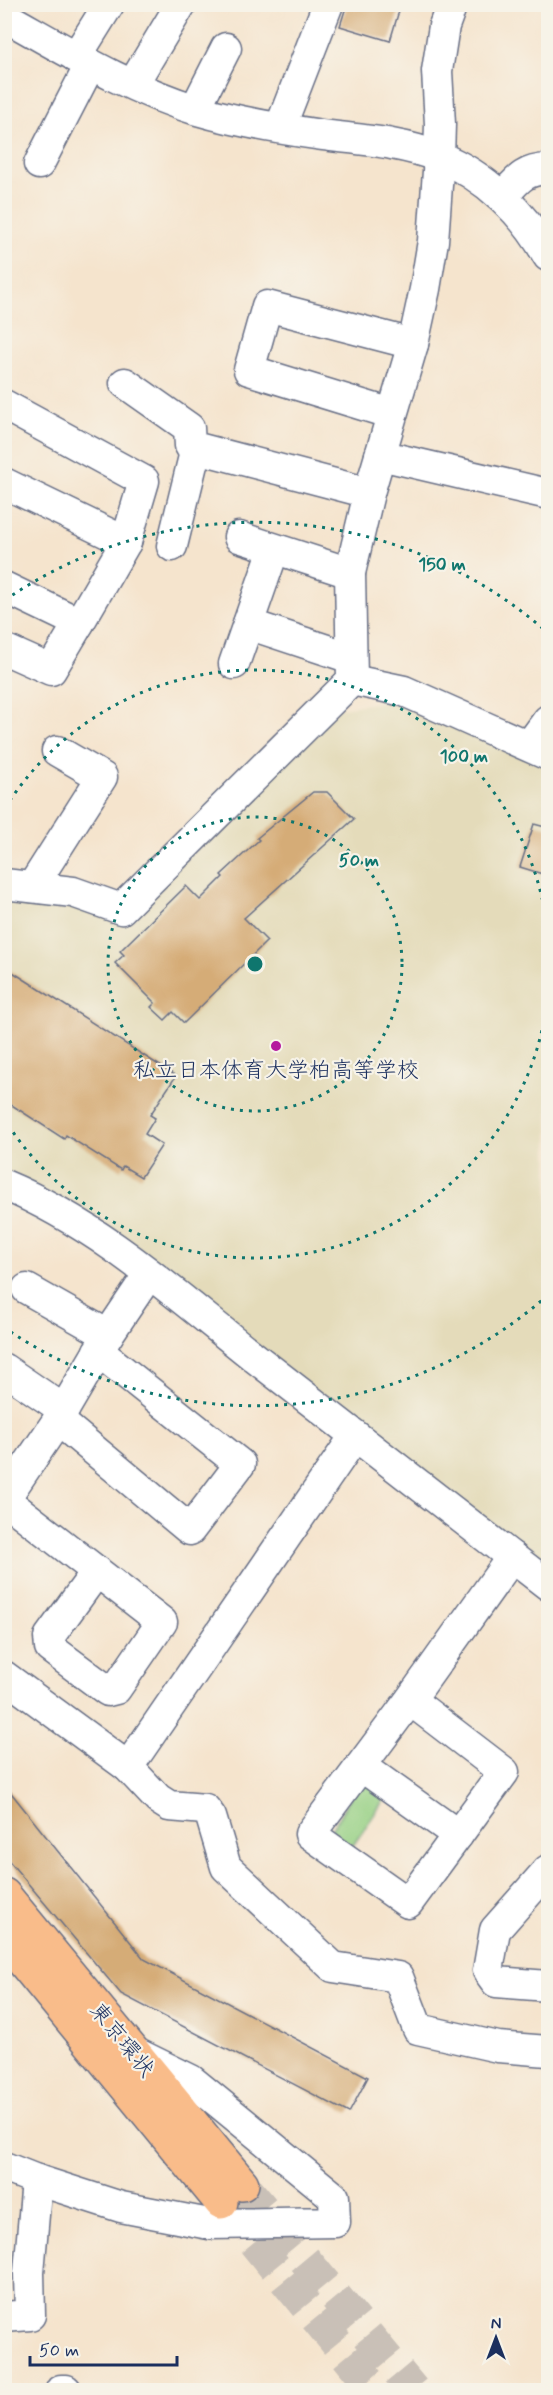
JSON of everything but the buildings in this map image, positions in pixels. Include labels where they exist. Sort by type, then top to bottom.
[{"type":"highway","name":"東京環状","points":[[4,1895],[134,2052],[231,2193],[4,1938]]},
{"type":"street","points":[[39,164],[109,4]]},
{"type":"street","points":[[133,84],[181,4]]},
{"type":"street","points":[[280,128],[328,4]]},
{"type":"street","points":[[18,886],[73,892],[121,909],[352,669],[350,573],[369,493],[413,344],[433,241],[440,124],[436,71],[444,26],[452,4]]},
{"type":"street","points":[[6,21],[83,61],[195,109],[280,128],[366,140],[439,157],[468,172],[502,196],[524,219],[549,256]]},
{"type":"street","points":[[195,109],[226,48]]},
{"type":"street","points":[[502,196],[522,176],[532,170],[549,169]]},
{"type":"street","points":[[392,414],[249,370],[267,306],[413,344]]},
{"type":"street","points":[[125,383],[189,428],[190,446],[369,493]]},
{"type":"street","points":[[4,405],[144,481],[126,542],[51,670],[4,649]]},
{"type":"street","points":[[172,546],[196,448]]},
{"type":"street","points":[[380,455],[549,494]]},
{"type":"street","points":[[4,483],[126,542]]},
{"type":"street","points":[[239,537],[350,573]]},
{"type":"street","points":[[234,664],[274,549]]},
{"type":"street","points":[[4,587],[79,623]]},
{"type":"street","points":[[248,624],[539,751],[549,720]]},
{"type":"street","points":[[18,886],[102,777],[57,751]]},
{"type":"street","points":[[4,1185],[33,1197],[74,1221],[150,1274],[549,1585]]},
{"type":"street","points":[[97,1571],[5,1500],[61,1415],[103,1343],[150,1274]]},
{"type":"street","points":[[4,1369],[61,1415],[190,1530],[240,1464],[103,1343],[27,1288]]},
{"type":"street","points":[[128,1767],[355,1436]]},
{"type":"street","points":[[410,1700],[504,1772],[408,1903],[310,1834],[410,1700],[512,1557]]},
{"type":"street","points":[[4,1676],[128,1767],[158,1799],[170,1806],[205,1809],[211,1817],[226,1867],[333,1967],[398,1977],[418,2029],[498,2047],[549,2052]]},
{"type":"street","points":[[361,1766],[458,1835]]},
{"type":"street","points":[[549,1870],[495,1930],[488,1971],[496,1982],[549,1986]]},
{"type":"street","points":[[4,2167],[121,2207],[209,2224],[335,2222],[334,2197],[191,2080],[134,2052]]},
{"type":"street","points":[[4,2317],[30,2315],[29,2272],[38,2180]]},
{"type":"shaded area","name":"私立日本体育大学柏高等学校","points":[[405,699],[548,764],[548,1573],[5,1177],[4,891],[121,914],[335,709]]},
{"type":"green space","points":[[360,1781],[388,1794],[350,1850],[328,1835]]},
{"type":"tunnel","points":[[242,2184],[413,2390]]},
{"type":"tunnel","points":[[223,2204],[375,2390]]},
{"type":"place","name":"私立日本体育大学柏高等学校","points":[[276,1046]]}]
